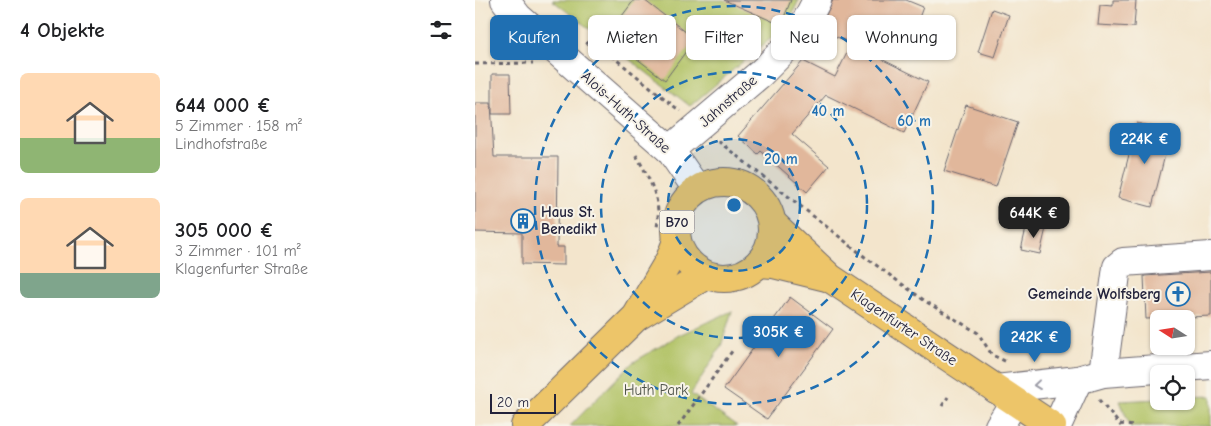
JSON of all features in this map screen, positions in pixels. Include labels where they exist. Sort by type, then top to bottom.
[{"type":"main road","name":"B70","points":[[666,236],[676,226],[679,212],[686,199],[697,189],[712,182],[728,181],[744,185],[758,194],[768,207],[772,223],[772,238],[768,251],[759,263]]},
{"type":"main road","name":"Klagenfurter Straße","points":[[772,223],[830,278],[1053,426]]},
{"type":"main road","name":"B70","points":[[525,426],[636,317],[706,275],[687,261],[666,236]]},
{"type":"main road","name":"B70","points":[[636,317],[670,259],[666,236]]},
{"type":"main road","name":"Klagenfurter Straße","points":[[759,263],[773,264],[830,278]]},
{"type":"main road","points":[[706,275],[720,278],[734,277],[748,272],[759,263]]},
{"type":"street","name":"Alois-Huth-Straße","points":[[505,0],[518,18],[670,150],[697,189]]},
{"type":"street","name":"Jahnstraße","points":[[670,150],[761,72],[799,35],[817,0]]},
{"type":"street","points":[[1057,426],[1090,377],[1117,267],[1123,262],[1211,256]]},
{"type":"street","points":[[999,426],[1005,395],[1090,377],[1211,365]]},
{"type":"path","points":[[585,45],[592,40],[865,257],[925,301],[978,333],[992,354],[1011,365]]},
{"type":"path","points":[[475,64],[541,62]]},
{"type":"path","points":[[635,152],[653,185],[666,236]]},
{"type":"path","points":[[678,426],[733,350]]},
{"type":"path","points":[[1090,377],[1121,425],[1133,426]]},
{"type":"path","points":[[942,406],[948,396]]},
{"type":"green space","points":[[552,0],[799,0],[792,15],[771,15],[771,38],[761,47],[761,15],[686,15],[686,60],[745,60],[690,106],[630,60],[676,60],[676,15],[588,15],[588,28],[578,20],[578,15],[572,15]]},
{"type":"green space","name":"Huth Park","points":[[732,311],[721,346],[691,394],[737,426],[570,426],[632,363],[679,335]]},
{"type":"green space","points":[[1211,396],[1211,426],[1130,426],[1120,401],[1150,399],[1150,410],[1195,410],[1195,397]]},
{"type":"building","points":[[634,0],[644,0],[664,15],[623,15]]},
{"type":"building","points":[[724,0],[791,0],[785,15],[771,15],[771,21]]},
{"type":"building","points":[[833,0],[906,0],[923,7],[920,15],[847,15],[847,41],[837,37],[837,15],[826,15]]},
{"type":"building","points":[[1113,0],[1136,0],[1134,27],[1098,25],[1100,5],[1113,6]]},
{"type":"building","points":[[992,9],[1009,15],[995,57],[978,52]]},
{"type":"building","points":[[676,24],[686,32],[686,51],[665,80],[639,60],[676,60]]},
{"type":"building","points":[[847,53],[847,60],[883,60],[928,82],[904,133],[826,95],[792,134],[829,166],[807,192],[761,151],[758,154],[738,136],[803,61],[835,77]]},
{"type":"building","points":[[492,74],[510,74],[511,114],[492,114]]},
{"type":"building","name":"Haus St. Benedikt","points":[[475,103],[491,103],[494,157],[558,157],[557,247],[564,247],[564,265],[522,264],[522,233],[475,232]]},
{"type":"building","points":[[966,105],[1018,122],[996,187],[944,171]]},
{"type":"building","points":[[1137,123],[1171,131],[1152,207],[1118,198]]},
{"type":"building","points":[[1027,224],[1046,228],[1040,254],[1021,250]]},
{"type":"building","name":"Gemeinde Wolfsberg","points":[[1211,272],[1211,316],[1195,317],[1195,310],[1150,310],[1150,319],[1146,319],[1144,276]]},
{"type":"building","points":[[790,297],[833,329],[767,419],[724,389]]},
{"type":"place","name":"Haus St. Benedikt","points":[[523,221]]},
{"type":"place","name":"Gemeinde Wolfsberg","points":[[1178,294]]}]
